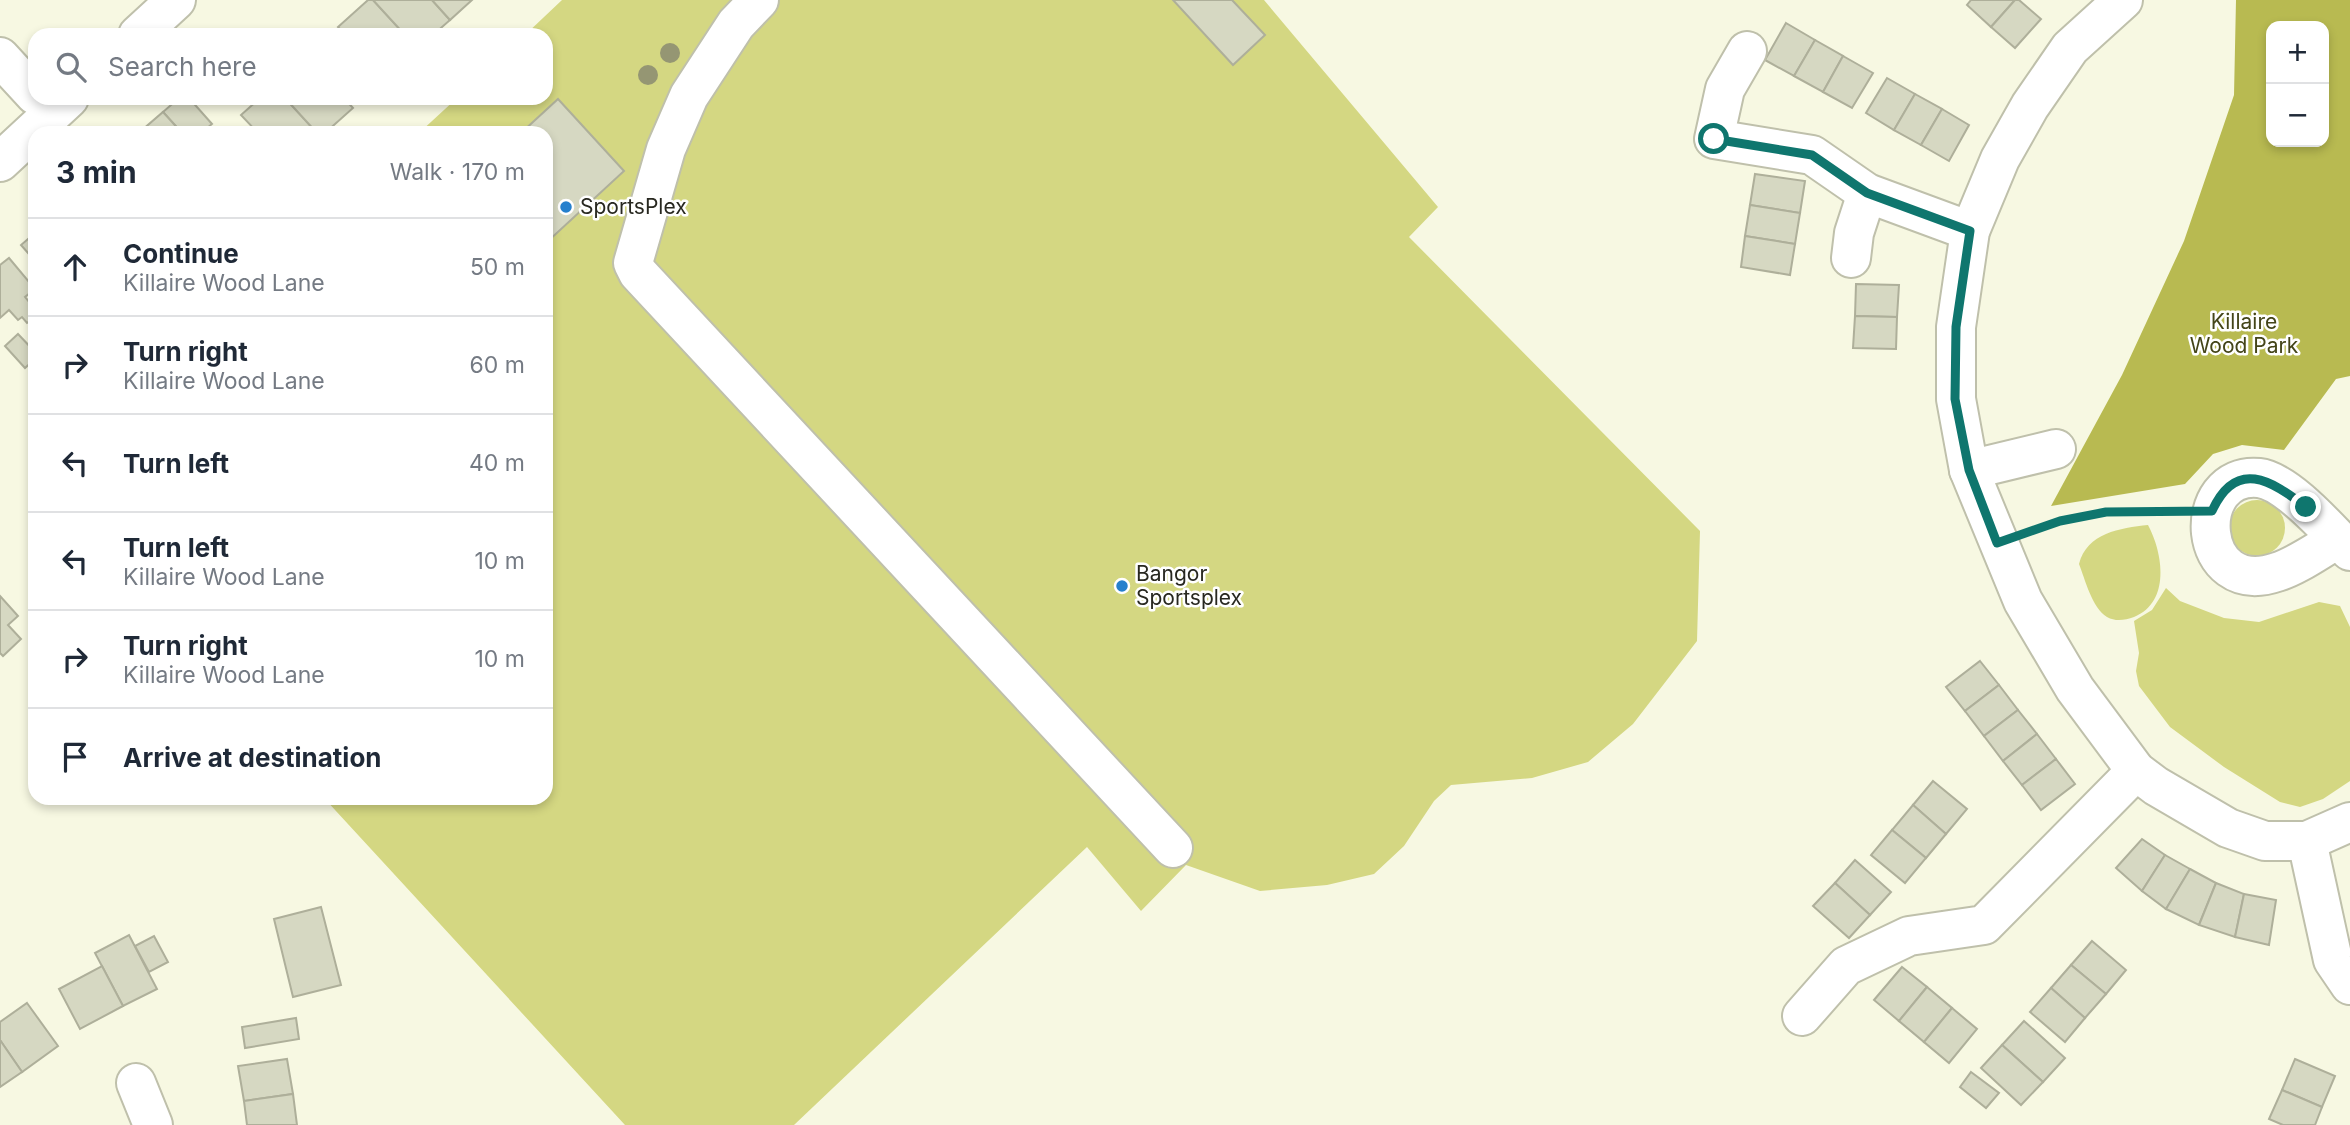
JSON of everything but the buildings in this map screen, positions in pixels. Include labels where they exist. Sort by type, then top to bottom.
[{"type":"street","points":[[146,28],[176,0]]},
{"type":"street","points":[[759,0],[736,24],[689,96],[666,149],[633,263],[638,273],[1173,848]]},
{"type":"street","points":[[2115,2],[2070,48],[2030,106],[2000,159],[1970,231],[1956,327],[1955,399],[1969,470],[2022,601],[2075,689],[2136,771],[2156,786],[2228,828],[2265,841],[2306,841],[2350,822]]},
{"type":"street","points":[[1747,51],[1725,89],[1714,139],[1812,155],[1867,193],[1970,231]]},
{"type":"street","points":[[0,57],[28,82]]},
{"type":"street","points":[[29,126],[46,105]]},
{"type":"street","points":[[0,162],[28,127]]},
{"type":"street","points":[[1851,258],[1854,233],[1867,193]]},
{"type":"street","points":[[1969,470],[2056,449]]},
{"type":"street","points":[[2261,478],[2298,500],[2344,545],[2277,572],[2250,576],[2229,568],[2216,554],[2210,535],[2212,511],[2220,494],[2241,480],[2261,478]]},
{"type":"street","points":[[1802,1016],[1846,966],[1909,936],[1984,925],[2136,771]]},
{"type":"street","points":[[2306,841],[2333,960],[2350,985]]},
{"type":"street","points":[[136,1083],[153,1125]]},
{"type":"path","points":[[1997,543],[2060,521],[2106,512],[2212,511]]},
{"type":"green space","name":"Bangor Sportsplex","points":[[562,0],[1264,0],[1438,207],[1409,237],[1700,531],[1697,641],[1633,724],[1588,762],[1532,778],[1451,785],[1434,801],[1404,846],[1374,874],[1327,885],[1260,891],[1186,865],[1141,911],[1087,847],[794,1125],[625,1125],[330,805],[553,805],[553,126],[427,126],[449,105],[553,105],[553,28],[532,28]]},
{"type":"green space","name":"Killaire Wood Park","points":[[2236,0],[2350,0],[2350,376],[2336,379],[2284,450],[2242,445],[2213,454],[2185,484],[2051,506],[2122,375],[2184,241],[2234,95]]},
{"type":"green space","points":[[2257,500],[2268,502],[2277,508],[2283,517],[2283,539],[2277,548],[2268,554],[2257,556],[2246,554],[2237,548],[2231,539],[2229,528],[2231,517],[2237,508],[2246,502]]},
{"type":"green space","points":[[2148,525],[2160,562],[2159,589],[2146,610],[2127,619],[2110,619],[2097,607],[2090,593],[2079,564],[2083,554],[2089,545],[2106,534]]},
{"type":"green space","points":[[2166,588],[2180,601],[2224,618],[2259,622],[2319,602],[2340,606],[2350,627],[2350,781],[2323,799],[2300,807],[2280,802],[2224,767],[2170,727],[2139,686],[2136,671],[2139,653],[2134,621],[2152,610]]},
{"type":"place","name":"SportsPlex","points":[[566,207]]},
{"type":"place","name":"Bangor Sportsplex","points":[[1122,586]]},
{"type":"route","points":[[1714,139],[1812,155],[1867,193],[1970,231],[1956,327],[1955,399],[1969,470],[1997,543],[2060,521],[2106,512],[2212,511],[2220,494],[2241,480],[2261,478],[2281,488],[2306,507]]}]
